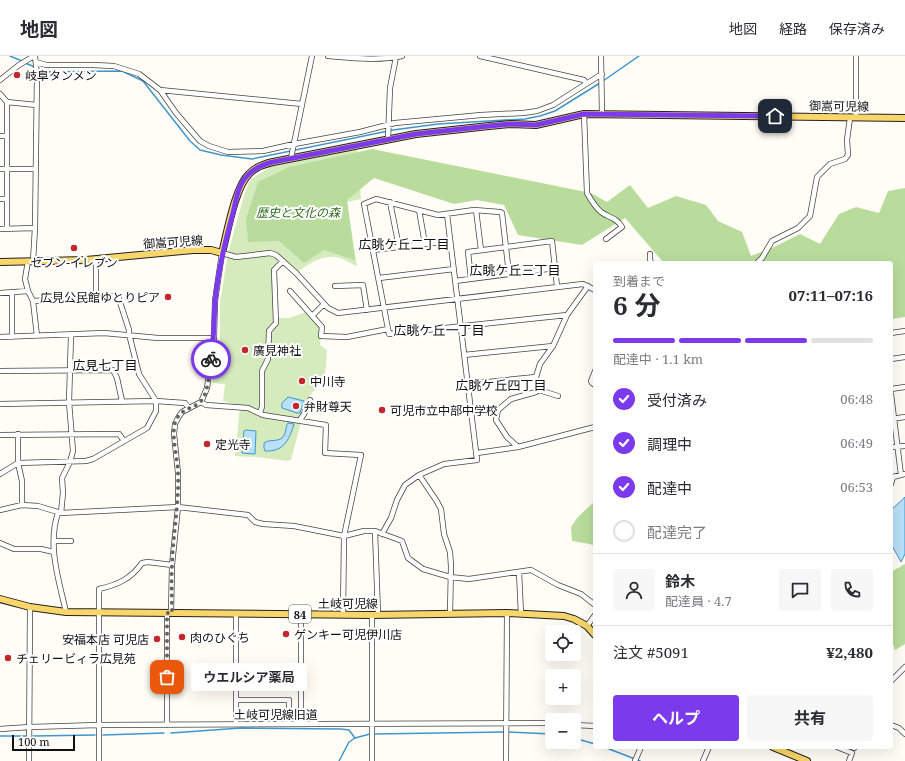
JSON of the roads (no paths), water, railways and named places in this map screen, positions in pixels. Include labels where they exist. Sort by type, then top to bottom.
[{"type":"main road","name":"御嵩可児線","points":[[0,262],[96,259],[193,250],[211,250],[222,253],[238,192],[249,174],[260,166],[388,136],[511,124],[536,125],[584,114],[905,118]]},
{"type":"main road","name":"土岐可児線","points":[[0,598],[30,607],[66,612],[375,615],[507,613],[564,616],[574,619],[586,626],[593,633]]},
{"type":"main road","points":[[787,750],[807,761]]},
{"type":"street","points":[[0,80],[19,65],[35,56],[35,228],[30,261],[25,279],[28,291],[33,301],[37,336]]},
{"type":"street","points":[[291,158],[312,56]]},
{"type":"street","points":[[328,56],[370,59],[402,56]]},
{"type":"street","points":[[480,56],[584,80],[586,84]]},
{"type":"street","points":[[601,56],[602,114]]},
{"type":"street","points":[[759,261],[772,241],[798,228],[810,216],[817,177],[830,164],[845,159],[848,155],[847,140],[853,118],[856,56]]},
{"type":"street","points":[[388,136],[390,88],[396,57]]},
{"type":"street","points":[[36,63],[46,65],[114,66],[139,74],[160,90],[192,133],[200,141],[228,152],[257,151],[388,126],[481,115],[538,111],[554,105],[586,84],[602,77]]},
{"type":"street","points":[[160,90],[302,104]]},
{"type":"street","points":[[0,94],[7,102],[7,228]]},
{"type":"street","points":[[7,102],[36,105]]},
{"type":"street","points":[[584,114],[588,193],[592,202],[601,212],[618,221],[622,227],[606,239]]},
{"type":"street","points":[[0,136],[6,136]]},
{"type":"street","points":[[0,169],[35,169]]},
{"type":"street","points":[[0,200],[6,199]]},
{"type":"street","points":[[509,274],[502,214],[500,212],[476,210],[438,214],[376,199],[364,204],[389,334],[567,315]]},
{"type":"street","points":[[390,202],[399,247]]},
{"type":"street","points":[[419,210],[425,244]]},
{"type":"street","points":[[476,210],[481,250]]},
{"type":"street","points":[[382,534],[391,518],[397,500],[405,486],[419,475],[444,464],[477,460],[447,214]]},
{"type":"street","points":[[0,229],[35,228]]},
{"type":"street","points":[[373,250],[450,241]]},
{"type":"street","points":[[471,279],[468,252],[552,241],[558,286]]},
{"type":"street","points":[[167,725],[169,613],[178,507],[178,473],[174,434],[175,424],[178,418],[188,408],[201,402],[207,388],[214,338],[215,300],[222,253],[236,257],[270,253],[276,255],[284,261],[328,308],[338,313],[558,286],[583,284],[593,289]]},
{"type":"street","points":[[650,254],[650,261]]},
{"type":"street","points":[[96,259],[96,297]]},
{"type":"street","points":[[260,412],[262,407],[262,371],[268,359],[269,331],[276,323],[274,270],[284,261]]},
{"type":"street","points":[[455,281],[555,268]]},
{"type":"street","points":[[379,278],[454,269]]},
{"type":"street","points":[[335,286],[363,285],[367,310]]},
{"type":"street","points":[[539,390],[536,377],[541,361],[553,346],[567,315],[588,286]]},
{"type":"street","points":[[0,293],[28,291]]},
{"type":"street","points":[[290,291],[322,327],[321,336],[347,337],[388,329]]},
{"type":"street","points":[[12,293],[12,337]]},
{"type":"street","points":[[0,474],[18,463],[70,462],[92,459],[147,428],[156,411],[156,401],[139,374],[129,330],[118,296],[33,301]]},
{"type":"street","points":[[312,316],[324,304]]},
{"type":"street","points":[[893,333],[905,331]]},
{"type":"street","points":[[0,337],[104,333],[129,334],[158,338],[214,338]]},
{"type":"street","points":[[66,612],[58,580],[54,541],[56,519],[59,513],[62,478],[70,462],[72,451],[69,402],[71,335]]},
{"type":"street","points":[[464,355],[553,346]]},
{"type":"street","points":[[893,359],[905,357]]},
{"type":"street","points":[[0,371],[114,370],[122,401]]},
{"type":"street","points":[[468,384],[536,377]]},
{"type":"street","points":[[893,389],[905,387]]},
{"type":"street","points":[[472,412],[498,410],[511,399],[539,390],[558,396]]},
{"type":"street","points":[[300,420],[310,400]]},
{"type":"street","points":[[0,404],[156,401],[185,403],[188,408]]},
{"type":"street","points":[[201,402],[206,405],[248,408],[260,412],[263,415],[326,425],[325,453],[361,455],[344,536],[343,614]]},
{"type":"street","points":[[498,410],[496,420],[507,437],[518,447]]},
{"type":"street","points":[[893,477],[903,474],[893,418],[905,417]]},
{"type":"street","points":[[477,453],[518,447],[593,428]]},
{"type":"street","points":[[18,434],[18,463],[22,482],[22,505]]},
{"type":"street","points":[[0,435],[119,434],[124,441]]},
{"type":"street","points":[[893,447],[905,446]]},
{"type":"street","points":[[419,475],[441,509],[444,534],[450,552],[450,614]]},
{"type":"street","points":[[0,510],[22,505],[38,506],[59,513],[178,507],[248,515],[255,522],[263,524],[294,526],[344,536],[364,531],[375,531],[402,541],[408,558],[423,569],[450,577],[469,579],[531,570],[558,585],[581,594],[593,603]]},
{"type":"street","points":[[372,761],[375,531]]},
{"type":"street","points":[[54,541],[71,541]]},
{"type":"street","points":[[0,543],[14,549],[41,549],[54,552]]},
{"type":"street","points":[[99,761],[99,589],[117,585],[135,572],[142,563],[148,562],[172,565]]},
{"type":"street","points":[[519,572],[521,614]]},
{"type":"street","points":[[29,761],[30,607]]},
{"type":"street","points":[[236,613],[236,724]]},
{"type":"street","points":[[506,761],[507,613]]},
{"type":"street","points":[[301,614],[301,724]]},
{"type":"street","points":[[586,626],[593,617]]},
{"type":"street","points":[[893,679],[905,667]]},
{"type":"street","points":[[236,700],[289,700],[289,724]]},
{"type":"street","name":"土岐可児線旧道","points":[[0,729],[30,727],[236,724],[301,724],[372,727],[545,723]]},
{"type":"street","points":[[581,725],[593,726]]},
{"type":"street","points":[[893,726],[900,728],[905,734]]},
{"type":"street","points":[[636,759],[640,749]]},
{"type":"street","points":[[703,761],[708,749]]},
{"type":"street","points":[[842,749],[852,753],[849,761]]},
{"type":"water","points":[[288,397],[304,401],[300,413],[282,408],[282,403]]},
{"type":"water","points":[[288,423],[294,424],[285,444],[277,449],[265,451],[264,443],[282,438],[285,434]]},
{"type":"water","points":[[244,431],[256,431],[255,454],[242,453]]},
{"type":"water","points":[[905,497],[905,554],[901,562],[893,548],[893,508]]},
{"type":"waterway","points":[[10,56],[22,61]]},
{"type":"waterway","points":[[603,81],[639,56]]},
{"type":"waterway","points":[[25,63],[35,67]]},
{"type":"waterway","points":[[38,69],[45,72],[122,71],[143,81],[190,141],[200,150],[221,155],[252,159],[393,130],[438,124],[525,119],[540,116],[555,111],[600,83]]},
{"type":"waterway","points":[[171,733],[241,728],[341,729],[349,730],[355,738],[370,734]]},
{"type":"waterway","points":[[374,734],[504,732]]},
{"type":"waterway","points":[[508,732],[545,734]]},
{"type":"waterway","points":[[103,735],[164,733]]},
{"type":"waterway","points":[[33,736],[95,735]]},
{"type":"waterway","points":[[0,736],[26,736]]},
{"type":"waterway","points":[[339,761],[349,742],[355,738]]},
{"type":"waterway","points":[[581,740],[593,743]]},
{"type":"waterway","points":[[609,749],[640,761]]},
{"type":"place","name":"岐阜タンメン","points":[[17,75]]},
{"type":"place","name":"セブン-イレブン","points":[[74,248]]},
{"type":"place","name":"広見公民館ゆとりピア","points":[[168,297]]},
{"type":"place","name":"廣見神社","points":[[245,350]]},
{"type":"place","name":"中川寺","points":[[302,381]]},
{"type":"place","name":"弁財尊天","points":[[296,406]]},
{"type":"place","name":"可児市立中部中学校","points":[[382,410]]},
{"type":"place","name":"定光寺","points":[[207,444]]},
{"type":"place","name":"ゲンキー可児伊川店","points":[[286,634]]},
{"type":"place","name":"肉のひぐち","points":[[182,637]]},
{"type":"place","name":"安福本店 可児店","points":[[157,639]]},
{"type":"place","name":"チェリービィラ広見苑","points":[[8,658]]},
{"type":"place","name":"ウエルシア薬局","points":[[167,677]]},
{"type":"district","name":"広眺ケ丘二丁目","points":[[404,244]]},
{"type":"district","name":"広眺ケ丘三丁目","points":[[515,270]]},
{"type":"district","name":"広眺ケ丘一丁目","points":[[439,330]]},
{"type":"district","name":"広見七丁目","points":[[105,365]]},
{"type":"district","name":"広眺ケ丘四丁目","points":[[501,385]]},
{"type":"park label","name":"歴史と文化の森","points":[[298,212]]}]
